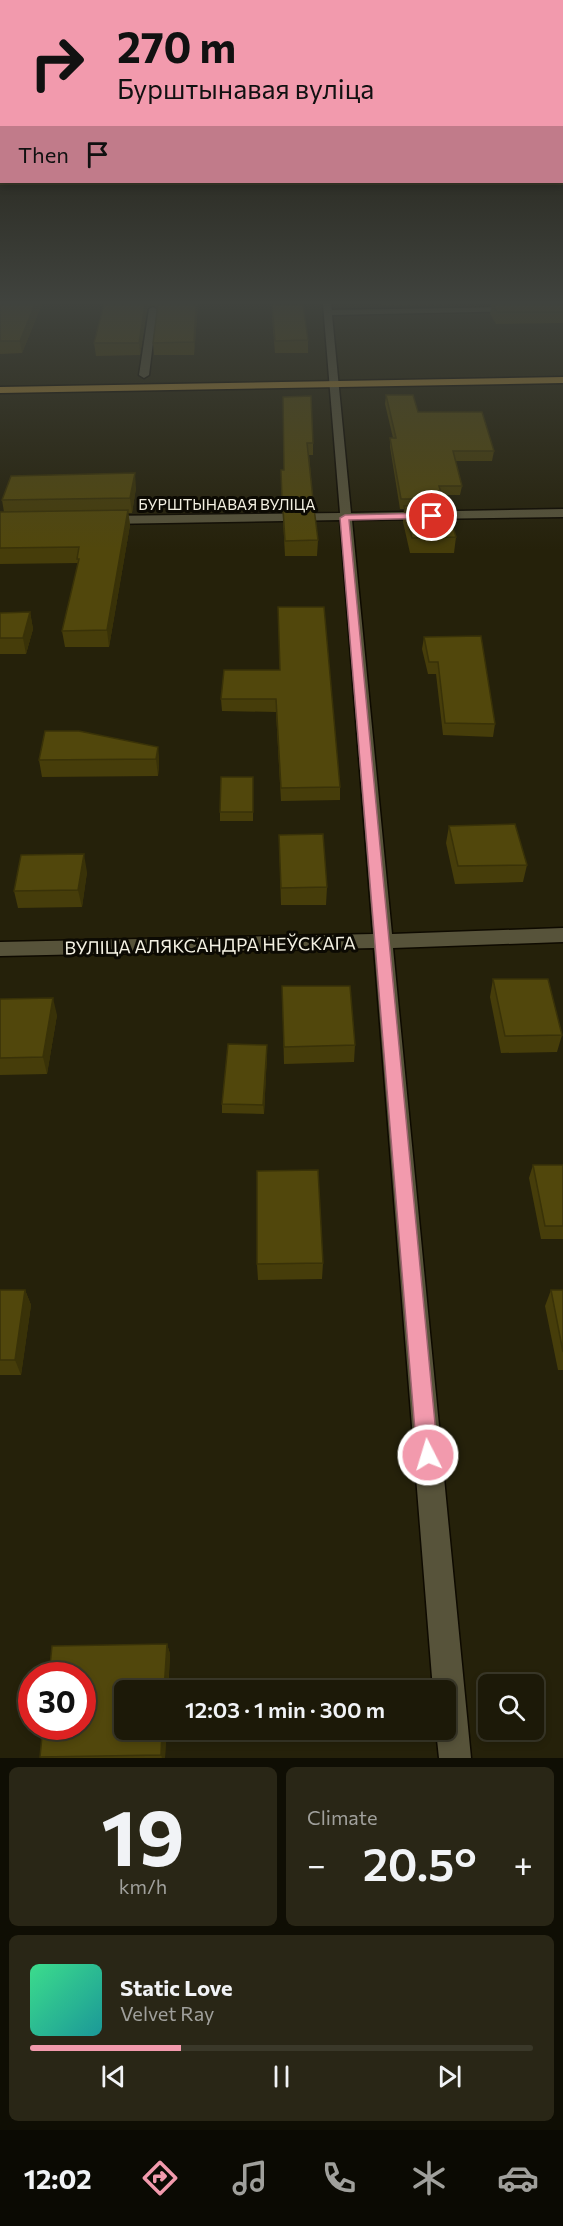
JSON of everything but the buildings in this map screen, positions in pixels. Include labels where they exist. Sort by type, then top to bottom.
[{"type":"main road","points":[[0,390],[136,386]]},
{"type":"street","points":[[335,386],[381,941],[455,1758]]},
{"type":"street","name":"БУРШТЫНАВАЯ ВУЛІЦА","points":[[98,520],[563,513]]},
{"type":"street","name":"ВУЛІЦА АЛЯКСАНДРА НЕЎСКАГА","points":[[0,949],[563,935]]},
{"type":"route","points":[[428,1455],[345,518],[432,516]]}]
